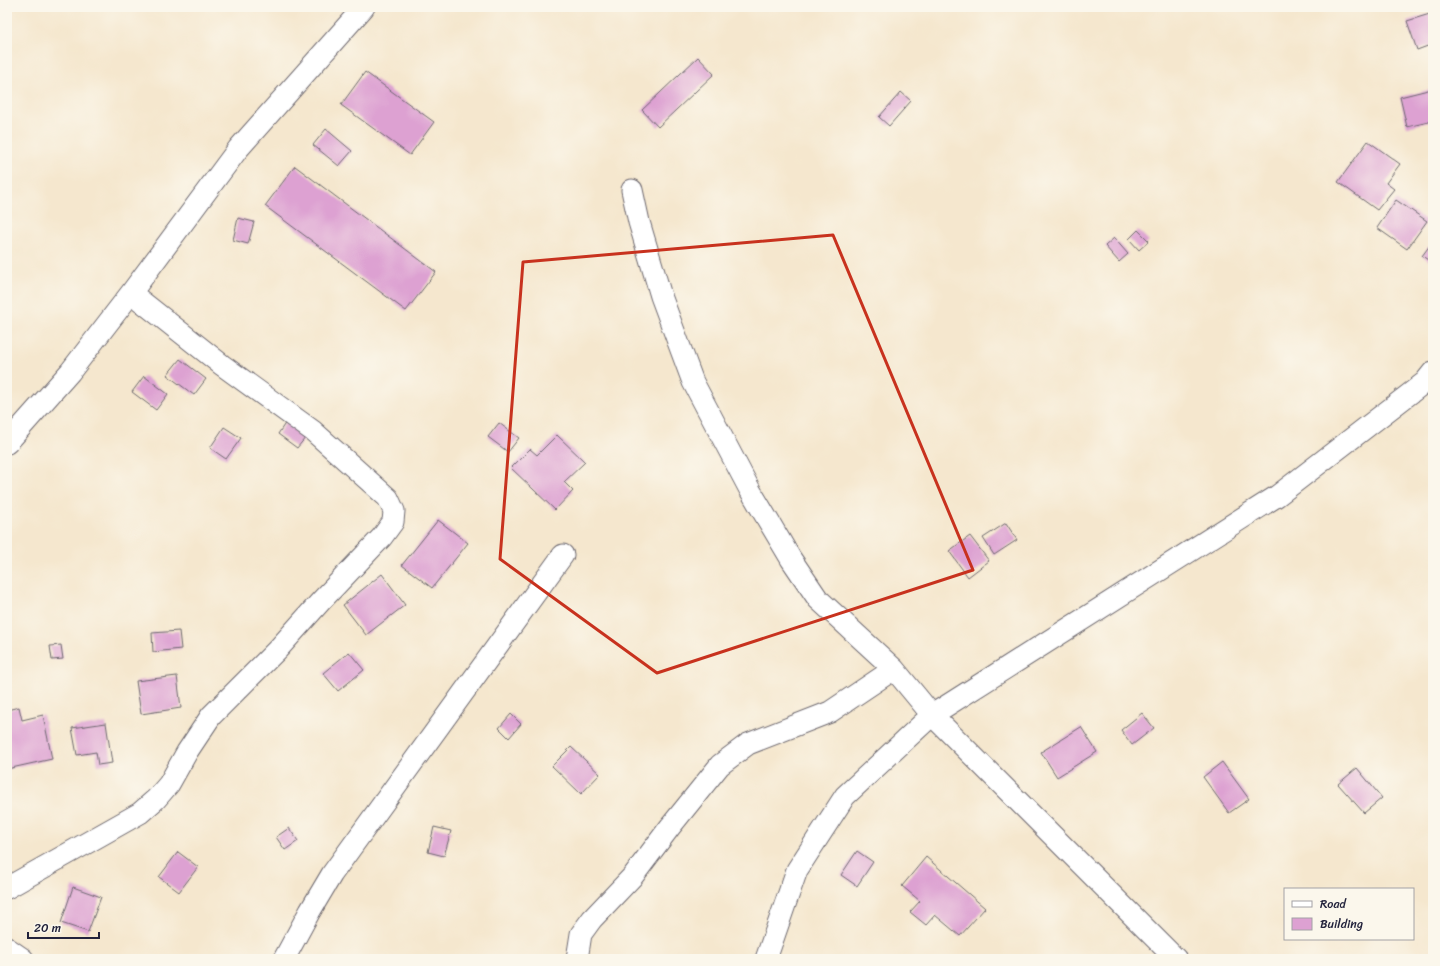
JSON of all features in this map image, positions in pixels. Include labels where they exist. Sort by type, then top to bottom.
[{"type":"street","points":[[7,443],[70,372],[238,149],[364,7]]},
{"type":"street","points":[[632,190],[639,222],[660,296],[693,382],[750,490],[790,559],[818,599],[894,670],[932,715],[1176,959]]},
{"type":"street","points":[[7,888],[140,813],[156,799],[169,784],[187,752],[211,716],[278,650],[321,601],[382,537],[393,522],[394,511],[388,498],[313,431],[222,365],[131,293]]},
{"type":"street","points":[[766,959],[797,870],[845,796],[932,715],[1277,496],[1425,382],[1433,372]]},
{"type":"street","points":[[284,959],[332,874],[563,555]]},
{"type":"street","points":[[577,959],[581,934],[592,919],[633,876],[720,765],[748,744],[830,712],[894,670]]},
{"type":"street","points":[[7,948],[23,959]]},
{"type":"highlighted area","points":[[833,235],[973,570],[657,673],[500,559],[523,262]]},
{"type":"building","points":[[1433,13],[1433,44],[1417,50],[1407,21]]},
{"type":"building","points":[[698,57],[714,74],[658,127],[642,110]]},
{"type":"building","points":[[365,72],[434,122],[410,155],[341,105]]},
{"type":"building","points":[[1432,89],[1433,121],[1407,127],[1400,97]]},
{"type":"building","points":[[901,92],[911,101],[889,126],[879,117]]},
{"type":"building","points":[[326,129],[352,151],[339,166],[313,145]]},
{"type":"building","points":[[1368,141],[1400,164],[1386,183],[1394,189],[1377,210],[1338,182]]},
{"type":"building","points":[[295,166],[436,272],[406,311],[265,206]]},
{"type":"building","points":[[1396,200],[1427,221],[1407,249],[1377,228]]},
{"type":"building","points":[[238,218],[254,222],[248,244],[233,240]]},
{"type":"building","points":[[1138,230],[1149,241],[1139,250],[1129,239]]},
{"type":"building","points":[[1114,238],[1128,254],[1119,262],[1105,246]]},
{"type":"building","points":[[1433,241],[1433,263],[1422,256]]},
{"type":"building","points":[[180,359],[206,379],[194,395],[167,375]]},
{"type":"building","points":[[144,376],[168,394],[156,410],[132,392]]},
{"type":"building","points":[[286,422],[306,437],[297,448],[278,434]]},
{"type":"building","points":[[499,423],[519,438],[508,452],[488,437]]},
{"type":"building","points":[[224,427],[241,438],[226,459],[210,448]]},
{"type":"building","points":[[557,435],[585,462],[564,482],[573,491],[555,510],[511,468],[530,449],[537,455]]},
{"type":"building","points":[[438,520],[468,543],[432,588],[402,565]]},
{"type":"building","points":[[1006,523],[1017,540],[994,555],[983,538]]},
{"type":"building","points":[[970,536],[989,561],[968,577],[949,551]]},
{"type":"building","points":[[382,574],[405,605],[366,635],[343,605]]},
{"type":"building","points":[[179,631],[181,649],[153,652],[152,633]]},
{"type":"building","points":[[61,645],[63,659],[52,660],[50,646]]},
{"type":"building","points":[[349,652],[364,670],[338,691],[323,673]]},
{"type":"building","points":[[177,676],[181,708],[141,714],[136,681]]},
{"type":"building","points":[[19,707],[22,720],[43,715],[52,759],[7,769],[7,710]]},
{"type":"building","points":[[1142,713],[1154,728],[1132,745],[1121,730]]},
{"type":"building","points":[[511,714],[521,724],[509,738],[499,728]]},
{"type":"building","points":[[106,723],[112,763],[98,765],[96,752],[77,755],[72,728]]},
{"type":"building","points":[[1081,727],[1097,752],[1057,777],[1041,752]]},
{"type":"building","points":[[571,747],[600,774],[581,794],[552,766]]},
{"type":"building","points":[[1222,762],[1249,799],[1229,813],[1203,777]]},
{"type":"building","points":[[1357,768],[1382,798],[1364,813],[1338,784]]},
{"type":"building","points":[[434,827],[451,831],[444,856],[428,852]]},
{"type":"building","points":[[289,828],[298,841],[285,850],[276,837]]},
{"type":"building","points":[[857,851],[873,862],[857,886],[841,875]]},
{"type":"building","points":[[178,852],[198,867],[179,892],[159,877]]},
{"type":"building","points":[[926,857],[985,908],[960,936],[935,915],[926,925],[910,912],[920,901],[902,886]]},
{"type":"building","points":[[73,887],[101,897],[88,932],[61,923]]}]
